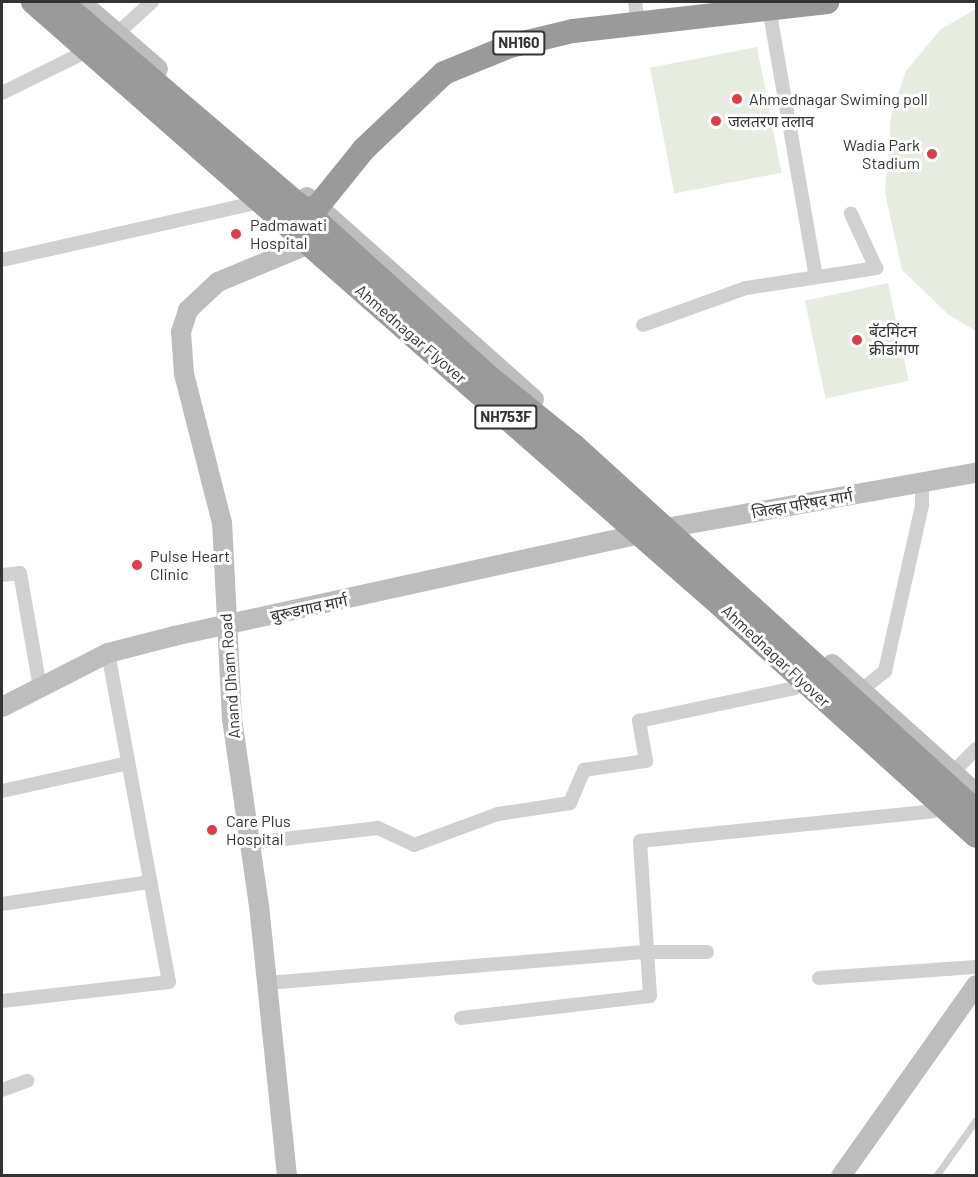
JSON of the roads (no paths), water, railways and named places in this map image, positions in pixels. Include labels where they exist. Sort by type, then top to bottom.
[{"type":"highway","name":"Ahmednagar Flyover","points":[[33,2],[726,610],[976,836]]},
{"type":"highway","name":"Ahmednagar Flyover","points":[[61,2],[299,205],[489,377],[573,445],[976,812]]},
{"type":"highway","name":"NH160","points":[[275,223],[309,199],[444,73],[510,46],[573,31],[637,12],[769,8],[826,2]]},
{"type":"street","points":[[20,2],[254,204],[976,849]]},
{"type":"street","points":[[81,2],[309,199],[976,794]]},
{"type":"street","points":[[2,93],[118,35],[152,2]]},
{"type":"street","points":[[769,8],[816,277]]},
{"type":"street","points":[[2,260],[254,204],[309,199]]},
{"type":"street","points":[[643,325],[746,288],[876,267],[851,214]]},
{"type":"street","name":"Anand Dham Road","points":[[287,1176],[267,983],[232,719],[222,523],[184,374],[181,332],[188,310],[218,282],[302,247]]},
{"type":"street","name":"जिल्हा परिषद मार्ग","points":[[627,537],[677,526],[976,473]]},
{"type":"street","points":[[861,690],[885,671],[922,505],[922,483]]},
{"type":"street","name":"बुरूडगाव मार्ग","points":[[2,707],[108,653],[627,537]]},
{"type":"street","points":[[2,575],[20,573],[40,688]]},
{"type":"street","points":[[2,1001],[169,982],[108,653]]},
{"type":"street","points":[[250,843],[378,828],[414,845],[498,814],[570,803],[584,770],[646,761],[639,721],[795,688]]},
{"type":"street","points":[[953,772],[976,749]]},
{"type":"street","points":[[2,791],[128,763]]},
{"type":"street","points":[[461,1018],[650,996],[640,842],[933,811]]},
{"type":"street","points":[[2,904],[150,882]]},
{"type":"street","points":[[267,983],[647,952],[706,952]]},
{"type":"street","points":[[819,978],[976,967]]},
{"type":"street","points":[[842,1176],[976,985]]},
{"type":"street","points":[[2,1090],[27,1081]]},
{"type":"lane","points":[[936,1176],[976,1120]]},
{"type":"place","name":"Ahmednagar Swiming poll","points":[[737,99]]},
{"type":"place","name":"जलतरण तलाव","points":[[716,121]]},
{"type":"place","name":"Wadia Park Stadium","points":[[932,154]]},
{"type":"place","name":"Padmawati Hospital","points":[[236,234]]},
{"type":"place","name":"बॅटमिंटन क्रीडांगण","points":[[857,340]]},
{"type":"place","name":"Pulse Heart Clinic","points":[[137,565]]},
{"type":"place","name":"Care Plus Hospital","points":[[212,830]]}]
